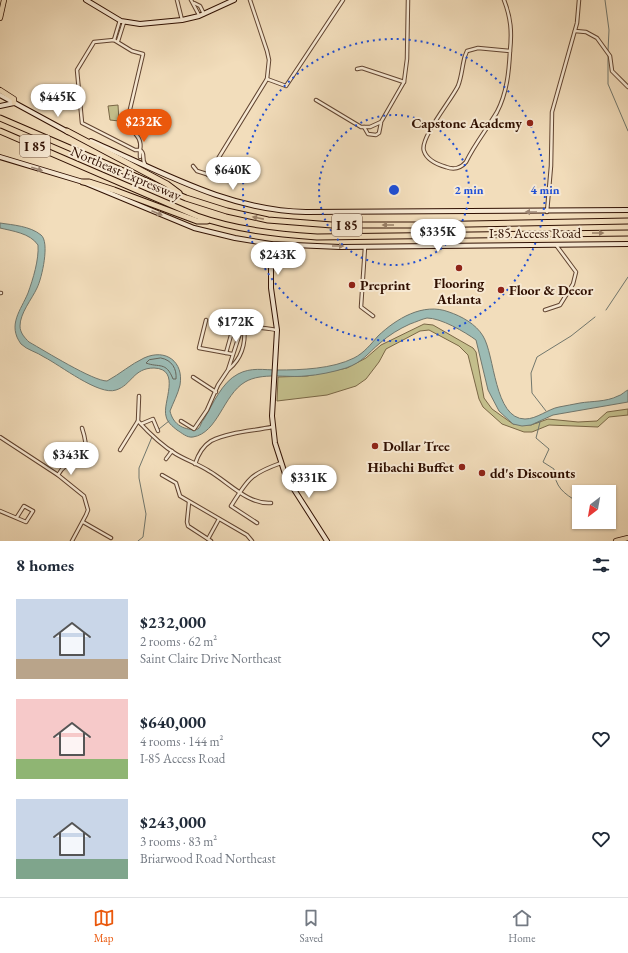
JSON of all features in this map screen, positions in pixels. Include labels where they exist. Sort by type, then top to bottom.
[{"type":"highway","name":"Northeast Expressway","points":[[2,119],[186,198],[240,215],[304,224],[416,226],[626,221]]},
{"type":"highway","points":[[67,131],[167,184],[186,198]]},
{"type":"highway","name":"Northeast Expressway","points":[[1,132],[169,205],[210,220],[268,233],[317,237],[626,233]]},
{"type":"highway","points":[[83,182],[89,182],[114,190],[197,221],[210,220]]},
{"type":"main road","points":[[0,18],[4,0]]},
{"type":"main road","points":[[86,0],[122,21],[140,24],[182,20],[199,16],[234,0]]},
{"type":"main road","points":[[0,90],[14,99],[14,103]]},
{"type":"main road","points":[[0,95],[67,131]]},
{"type":"main road","points":[[0,106],[5,104],[11,105],[14,103]]},
{"type":"main road","name":"I-85 Access Road","points":[[67,131],[203,191],[259,206],[300,212],[547,212],[617,210],[628,212]]},
{"type":"main road","name":"I-85 Access Road","points":[[0,157],[83,182],[194,228],[235,238],[271,244],[366,246],[627,243]]},
{"type":"main road","points":[[271,244],[271,288],[277,330],[274,364],[272,427],[281,463],[292,488],[326,541]]},
{"type":"main road","points":[[616,541],[628,538]]},
{"type":"street","points":[[177,0],[182,20]]},
{"type":"street","points":[[208,175],[267,79],[269,64],[267,51],[250,0]]},
{"type":"street","points":[[267,79],[286,86],[343,0]]},
{"type":"street","points":[[364,127],[368,134],[376,135],[379,133],[381,122],[404,82],[407,59],[408,0]]},
{"type":"street","points":[[504,0],[510,16],[512,29],[508,76],[504,96],[498,111],[466,162],[456,169],[450,169],[428,158],[424,151],[426,141],[457,87],[467,51],[478,48],[510,51]]},
{"type":"street","points":[[547,212],[551,166],[552,112],[575,30],[579,0]]},
{"type":"street","points":[[192,1],[200,6],[204,14]]},
{"type":"street","points":[[192,1],[199,16]]},
{"type":"street","points":[[114,40],[122,21]]},
{"type":"street","points":[[118,41],[122,21]]},
{"type":"street","points":[[575,30],[586,32],[597,38],[610,56],[612,71],[628,87]]},
{"type":"street","points":[[116,33],[120,34]]},
{"type":"street","points":[[133,160],[138,160],[144,156],[140,150],[141,145],[138,135],[126,122],[143,54],[125,48],[118,41],[114,40],[94,42],[77,70],[82,123],[135,150],[140,150]]},
{"type":"street","points":[[357,69],[362,68],[404,82]]},
{"type":"street","points":[[316,100],[364,127],[370,127],[381,122]]},
{"type":"street","points":[[141,157],[143,162],[148,167]]},
{"type":"street","points":[[193,166],[197,171],[232,182],[237,181],[240,177]]},
{"type":"street","points":[[545,310],[560,305],[576,278],[576,272],[573,267],[556,245]]},
{"type":"street","points":[[366,246],[360,307],[373,316]]},
{"type":"street","points":[[206,320],[199,348],[232,354]]},
{"type":"street","points":[[226,353],[233,328],[236,326],[244,329],[253,327],[277,330]]},
{"type":"street","points":[[180,421],[194,429],[207,410],[228,370],[236,342],[240,333],[244,329]]},
{"type":"street","points":[[228,370],[239,360],[245,335],[244,329]]},
{"type":"street","points":[[193,377],[216,392]]},
{"type":"street","points":[[120,450],[138,421],[139,396]]},
{"type":"street","points":[[141,424],[153,420],[158,431]]},
{"type":"street","points":[[138,421],[172,451],[239,492],[264,503],[271,503]]},
{"type":"street","points":[[195,464],[198,455],[210,442],[221,438],[272,427]]},
{"type":"street","points":[[58,475],[60,470],[82,456],[85,452],[86,440],[82,428]]},
{"type":"street","points":[[0,437],[58,475],[84,496],[88,510],[72,541]]},
{"type":"street","points":[[166,459],[172,451]]},
{"type":"street","points":[[257,523],[231,506],[239,492],[258,471],[281,463]]},
{"type":"street","points":[[162,475],[176,483],[180,496],[249,537],[252,541]]},
{"type":"street","points":[[189,502],[188,526],[209,540],[219,519]]},
{"type":"street","points":[[0,511],[26,522],[33,510],[24,506],[17,517]]},
{"type":"street","points":[[83,522],[111,538]]},
{"type":"street","points":[[246,541],[249,537]]},
{"type":"shaded area","points":[[118,105],[119,121],[110,120],[108,106]]},
{"type":"shaded area","points":[[424,324],[433,325],[473,348],[476,352],[484,398],[492,409],[513,424],[531,425],[548,419],[578,422],[597,421],[607,412],[628,409],[628,415],[609,417],[598,427],[549,425],[532,432],[524,432],[502,424],[483,407],[479,399],[468,355],[459,346],[429,330],[420,331],[386,349],[379,362],[366,379],[356,386],[327,395],[277,401],[278,377],[307,376],[347,368],[366,358],[381,345]]},
{"type":"water","points":[[0,223],[21,226],[32,230],[41,235],[44,239],[45,252],[41,276],[37,288],[24,311],[20,326],[26,339],[80,371],[100,380],[107,381],[135,363],[152,355],[166,356],[172,359],[179,370],[181,377],[177,395],[170,411],[174,420],[184,428],[198,429],[200,427],[214,400],[227,382],[238,374],[248,370],[306,369],[326,367],[345,362],[361,354],[378,336],[402,318],[410,314],[429,309],[439,309],[458,316],[468,321],[480,332],[487,345],[501,398],[507,409],[515,416],[529,419],[559,407],[609,399],[628,390],[628,402],[553,415],[531,425],[522,426],[513,424],[499,411],[488,390],[476,340],[446,323],[427,318],[394,332],[352,366],[310,376],[267,376],[245,382],[237,388],[209,429],[202,434],[189,437],[173,427],[167,418],[165,410],[169,380],[167,374],[162,370],[154,368],[141,371],[121,388],[109,391],[80,379],[21,344],[17,337],[15,324],[34,276],[38,257],[38,245],[26,235],[0,228]]},
{"type":"waterway","points":[[605,0],[609,30],[608,51]]},
{"type":"waterway","points":[[608,54],[608,84],[628,131]]},
{"type":"waterway","points":[[606,310],[628,277]]},
{"type":"waterway","points":[[546,411],[532,393],[531,373],[537,357],[571,336],[595,317]]},
{"type":"waterway","points":[[159,429],[169,421]]},
{"type":"waterway","points":[[536,423],[540,422],[536,438],[549,449],[543,462],[554,469],[558,485],[572,498]]},
{"type":"waterway","points":[[138,541],[143,537],[146,514],[139,478],[139,468],[152,437]]},
{"type":"place","name":"Capstone Academy","points":[[530,123]]},
{"type":"place","name":"Flooring Atlanta","points":[[459,268]]},
{"type":"place","name":"Preprint","points":[[352,285]]},
{"type":"place","name":"Floor & Decor","points":[[501,290]]},
{"type":"place","name":"Dollar Tree","points":[[375,446]]},
{"type":"place","name":"Hibachi Buffet","points":[[462,467]]},
{"type":"place","name":"dd's Discounts","points":[[482,473]]}]
